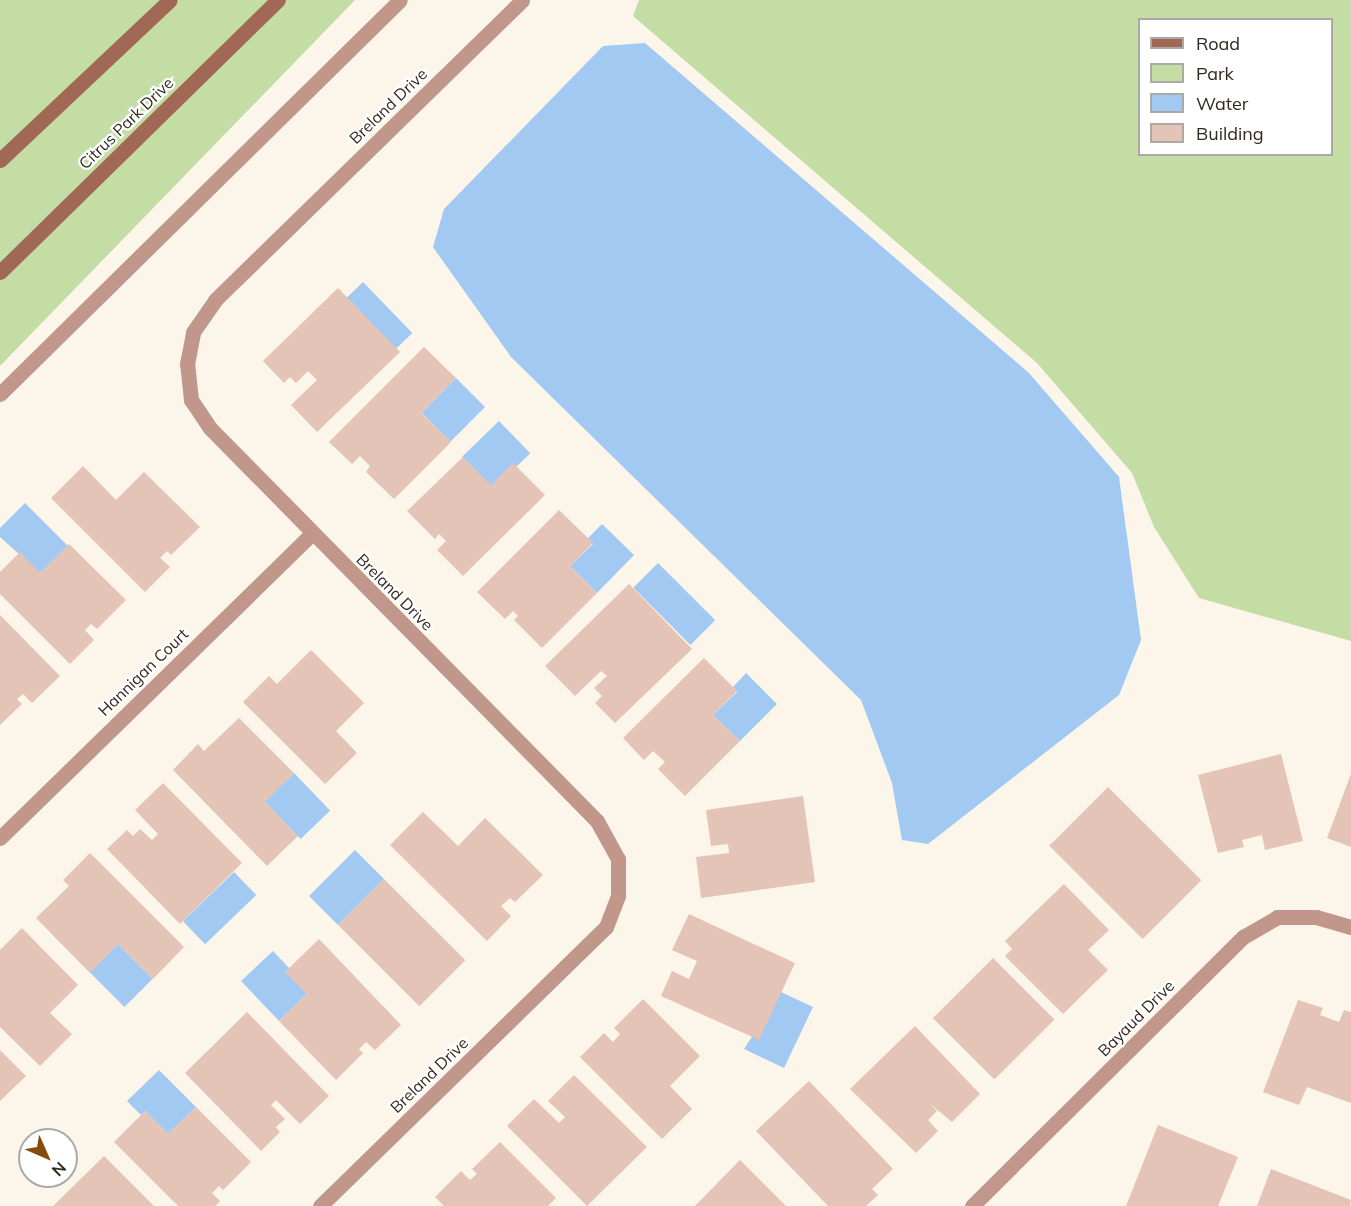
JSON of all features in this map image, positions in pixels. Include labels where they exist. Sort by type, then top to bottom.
[{"type":"street","points":[[0,160],[170,0]]},
{"type":"street","name":"Citrus Park Drive","points":[[0,272],[278,0]]},
{"type":"street","points":[[0,394],[400,0]]},
{"type":"street","name":"Breland Drive","points":[[320,1206],[606,927],[618,896],[618,859],[597,821],[210,428],[191,400],[186,364],[193,332],[215,300],[522,0]]},
{"type":"street","name":"Hannigan Court","points":[[0,837],[312,533]]},
{"type":"street","name":"Bayaud Drive","points":[[972,1206],[1243,937],[1277,917],[1316,917],[1351,927]]},
{"type":"green space","points":[[0,0],[355,0],[0,366]]},
{"type":"green space","points":[[639,0],[1351,0],[1351,641],[1199,598],[1154,527],[1132,473],[1037,363],[633,16]]},
{"type":"water","points":[[645,43],[1029,373],[1119,477],[1141,640],[1119,695],[928,844],[902,840],[892,783],[861,700],[511,357],[433,247],[444,209],[603,46]]},
{"type":"water","points":[[363,282],[412,333],[396,349],[346,298]]},
{"type":"water","points":[[456,378],[485,407],[450,442],[421,413]]},
{"type":"water","points":[[499,421],[530,453],[494,489],[462,456]]},
{"type":"water","points":[[25,503],[68,546],[40,573],[0,537],[0,528]]},
{"type":"water","points":[[602,524],[634,555],[597,593],[570,566],[593,544],[588,538]]},
{"type":"water","points":[[658,563],[715,620],[691,645],[633,588]]},
{"type":"water","points":[[746,673],[777,704],[740,741],[713,715],[737,692],[733,687]]},
{"type":"water","points":[[294,773],[330,810],[301,839],[265,801]]},
{"type":"water","points":[[355,850],[384,879],[338,925],[309,896]]},
{"type":"water","points":[[234,872],[256,895],[205,944],[183,921]]},
{"type":"water","points":[[118,944],[153,979],[124,1007],[90,972]]},
{"type":"water","points":[[273,951],[289,968],[286,972],[307,994],[279,1021],[241,981]]},
{"type":"water","points":[[781,992],[813,1007],[784,1068],[744,1049]]},
{"type":"water","points":[[159,1070],[196,1107],[168,1134],[145,1111],[141,1115],[127,1101]]},
{"type":"building","points":[[338,288],[400,352],[317,432],[291,405],[317,380],[308,371],[296,383],[290,377],[284,383],[263,361]]},
{"type":"building","points":[[424,347],[456,378],[421,413],[451,442],[394,499],[366,472],[370,466],[360,456],[352,464],[329,442]]},
{"type":"building","points":[[463,457],[491,485],[513,463],[545,495],[463,576],[437,550],[446,541],[439,534],[435,539],[407,511]]},
{"type":"building","points":[[83,466],[116,500],[144,472],[200,527],[171,555],[167,551],[160,558],[170,567],[145,592],[51,498]]},
{"type":"building","points":[[559,510],[593,543],[570,566],[597,593],[542,648],[514,620],[518,616],[513,611],[505,619],[477,592]]},
{"type":"building","points":[[69,544],[126,600],[97,629],[91,624],[85,630],[94,640],[70,664],[0,594],[0,572],[20,552],[40,573]]},
{"type":"building","points":[[629,584],[692,649],[615,723],[595,703],[602,696],[594,688],[607,676],[601,671],[575,696],[545,666]]},
{"type":"building","points":[[0,615],[60,676],[32,703],[23,694],[17,699],[22,704],[0,725]]},
{"type":"building","points":[[311,650],[364,703],[336,731],[357,753],[325,784],[243,702],[269,676],[277,684]]},
{"type":"building","points":[[704,658],[737,691],[713,715],[740,741],[685,796],[658,769],[665,762],[653,751],[644,760],[623,738]]},
{"type":"building","points":[[239,718],[294,773],[265,802],[298,836],[267,866],[173,770],[198,744],[204,751]]},
{"type":"building","points":[[1281,754],[1303,841],[1265,850],[1262,835],[1242,840],[1244,847],[1218,853],[1198,775]]},
{"type":"building","points":[[1351,774],[1351,847],[1327,838]]},
{"type":"building","points":[[163,783],[242,863],[180,924],[107,849],[127,830],[133,836],[140,829],[152,840],[158,834],[135,810]]},
{"type":"building","points":[[1108,787],[1201,880],[1143,939],[1049,846]]},
{"type":"building","points":[[803,796],[815,882],[701,898],[696,857],[729,853],[728,844],[711,846],[706,810]]},
{"type":"building","points":[[423,812],[458,846],[485,818],[543,875],[515,902],[510,898],[501,906],[511,916],[487,941],[390,845]]},
{"type":"building","points":[[90,853],[184,947],[153,979],[118,944],[90,973],[36,918],[69,886],[63,880]]},
{"type":"building","points":[[384,879],[465,960],[419,1006],[338,925]]},
{"type":"building","points":[[1064,884],[1109,930],[1088,950],[1108,970],[1063,1014],[1005,956],[1012,949],[1005,941]]},
{"type":"building","points":[[689,914],[795,963],[759,1040],[661,996],[672,971],[689,979],[697,961],[672,950]]},
{"type":"building","points":[[22,928],[78,985],[50,1013],[72,1034],[40,1066],[0,1027],[0,950]]},
{"type":"building","points":[[319,939],[401,1025],[375,1050],[366,1042],[359,1049],[363,1053],[336,1080],[279,1021],[307,994],[285,972]]},
{"type":"building","points":[[993,958],[1055,1020],[994,1080],[933,1018]]},
{"type":"building","points":[[643,999],[700,1056],[670,1086],[692,1109],[662,1139],[580,1057],[604,1033],[613,1042],[620,1034],[614,1028]]},
{"type":"building","points":[[1298,1000],[1323,1008],[1320,1015],[1339,1022],[1344,1010],[1351,1012],[1351,1103],[1307,1087],[1299,1105],[1263,1092]]},
{"type":"building","points":[[247,1012],[329,1096],[300,1124],[276,1100],[271,1105],[285,1119],[276,1127],[280,1132],[261,1151],[185,1073]]},
{"type":"building","points":[[915,1026],[980,1094],[952,1122],[929,1103],[937,1111],[928,1120],[938,1131],[916,1153],[850,1089]]},
{"type":"building","points":[[0,1050],[26,1076],[0,1101]]},
{"type":"building","points":[[574,1075],[647,1147],[587,1206],[507,1126],[534,1099],[559,1123],[565,1117],[548,1101]]},
{"type":"building","points":[[809,1081],[893,1169],[872,1189],[878,1195],[866,1206],[828,1206],[756,1131]]},
{"type":"building","points":[[196,1107],[251,1162],[223,1190],[219,1186],[212,1193],[220,1201],[215,1206],[178,1206],[114,1142],[145,1111],[168,1134]]},
{"type":"building","points":[[1158,1125],[1238,1157],[1218,1206],[1126,1206]]},
{"type":"building","points":[[500,1142],[556,1198],[548,1206],[444,1206],[435,1197],[461,1171],[470,1180],[477,1174],[472,1169]]},
{"type":"building","points":[[104,1156],[154,1206],[53,1206],[71,1188],[78,1188],[78,1181]]},
{"type":"building","points":[[740,1160],[786,1206],[695,1206]]},
{"type":"building","points":[[1271,1169],[1351,1200],[1350,1206],[1257,1206]]}]
